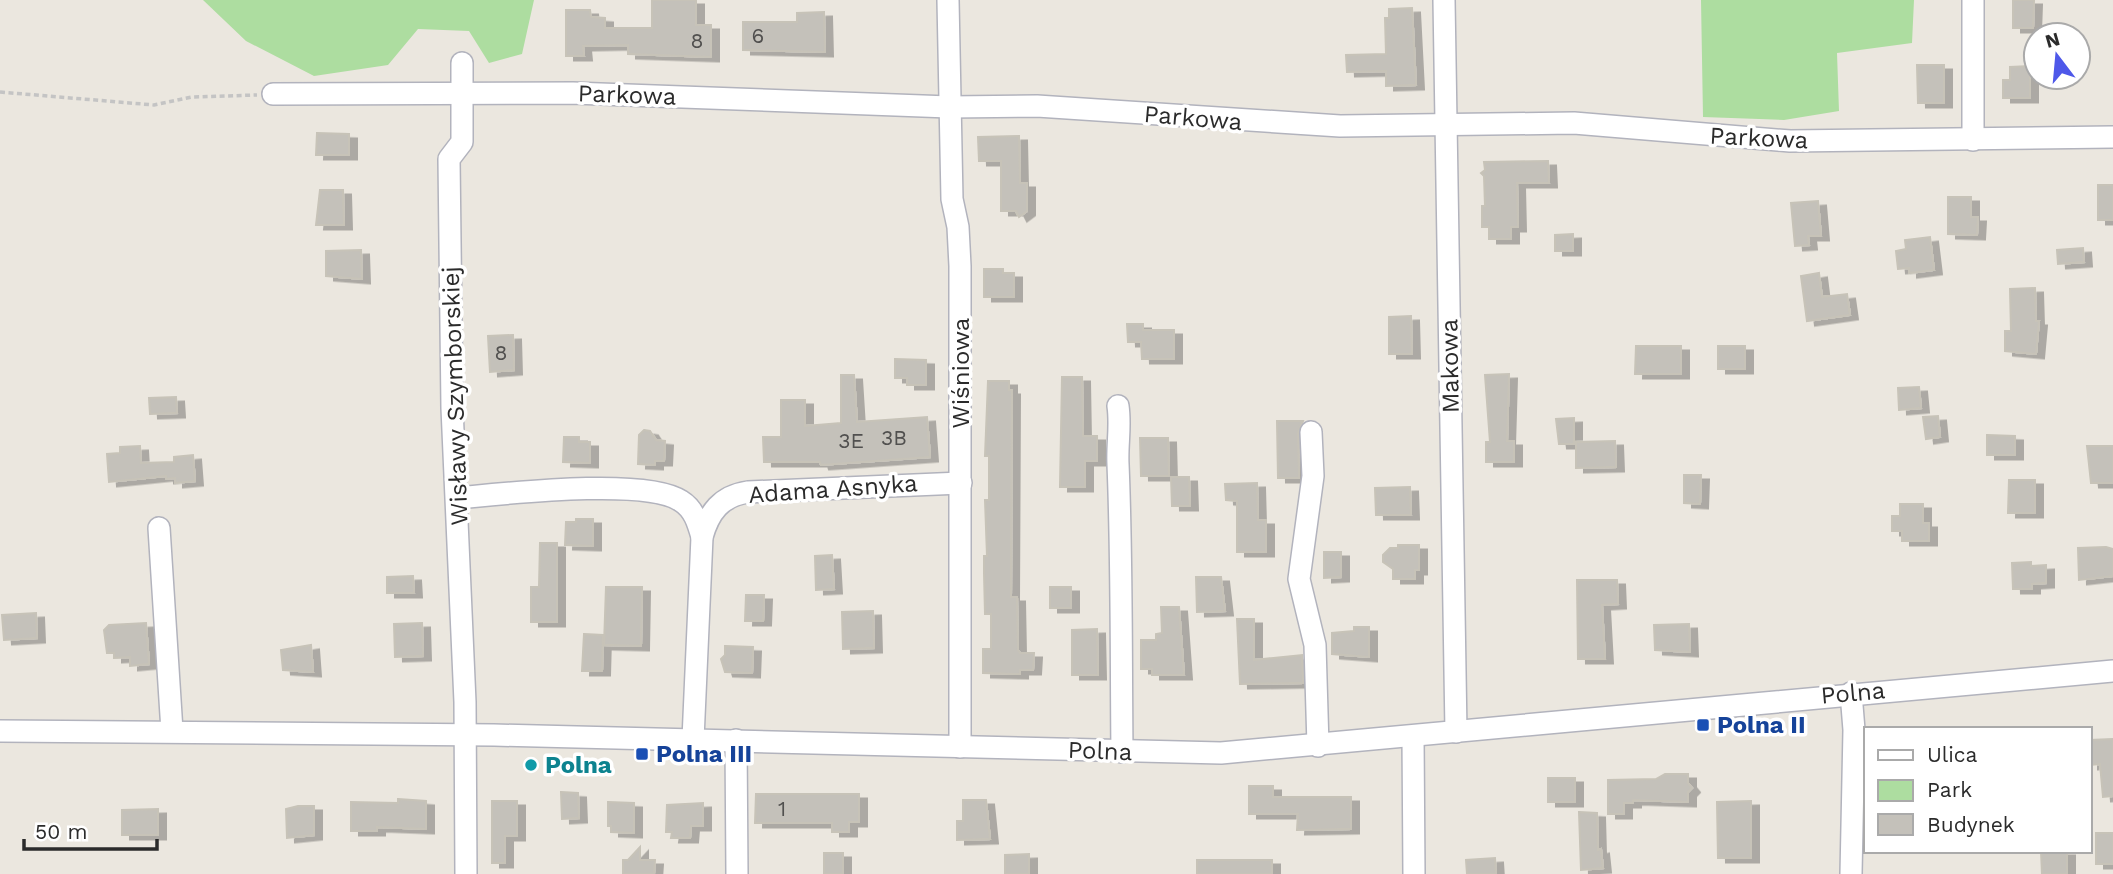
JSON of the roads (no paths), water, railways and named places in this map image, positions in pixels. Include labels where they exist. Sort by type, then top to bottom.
[{"type":"street","name":"Wiśniowa","points":[[948,0],[952,199],[960,240],[960,747]]},
{"type":"street","name":"Makowa","points":[[1444,0],[1456,732]]},
{"type":"street","points":[[1973,0],[1973,141]]},
{"type":"street","name":"Wisławy Szymborskiej","points":[[463,63],[462,142],[449,159],[452,408],[465,734],[466,874]]},
{"type":"street","name":"Parkowa","points":[[273,94],[573,93],[949,107],[1037,106],[1313,125],[1574,123],[1790,141],[1973,141],[2113,137]]},
{"type":"street","points":[[1118,405],[1121,426],[1118,460],[1121,503],[1122,752]]},
{"type":"street","points":[[1311,432],[1312,476],[1299,579],[1315,645],[1318,746]]},
{"type":"street","name":"Adama Asnyka","points":[[702,537],[710,513],[740,493],[961,483]]},
{"type":"street","points":[[457,498],[566,489],[661,494],[687,505],[696,518],[702,537],[693,739]]},
{"type":"street","points":[[159,528],[172,731]]},
{"type":"street","name":"Polna","points":[[0,731],[465,734],[1221,753],[2113,671]]},
{"type":"street","points":[[1851,693],[1854,730],[1851,874]]},
{"type":"street","points":[[1413,736],[1414,874]]},
{"type":"street","points":[[736,740],[737,874]]},
{"type":"place","name":"Polna II","points":[[1703,725]]},
{"type":"place","name":"Polna III","points":[[642,754]]},
{"type":"place","name":"Polna","points":[[531,765]]}]
